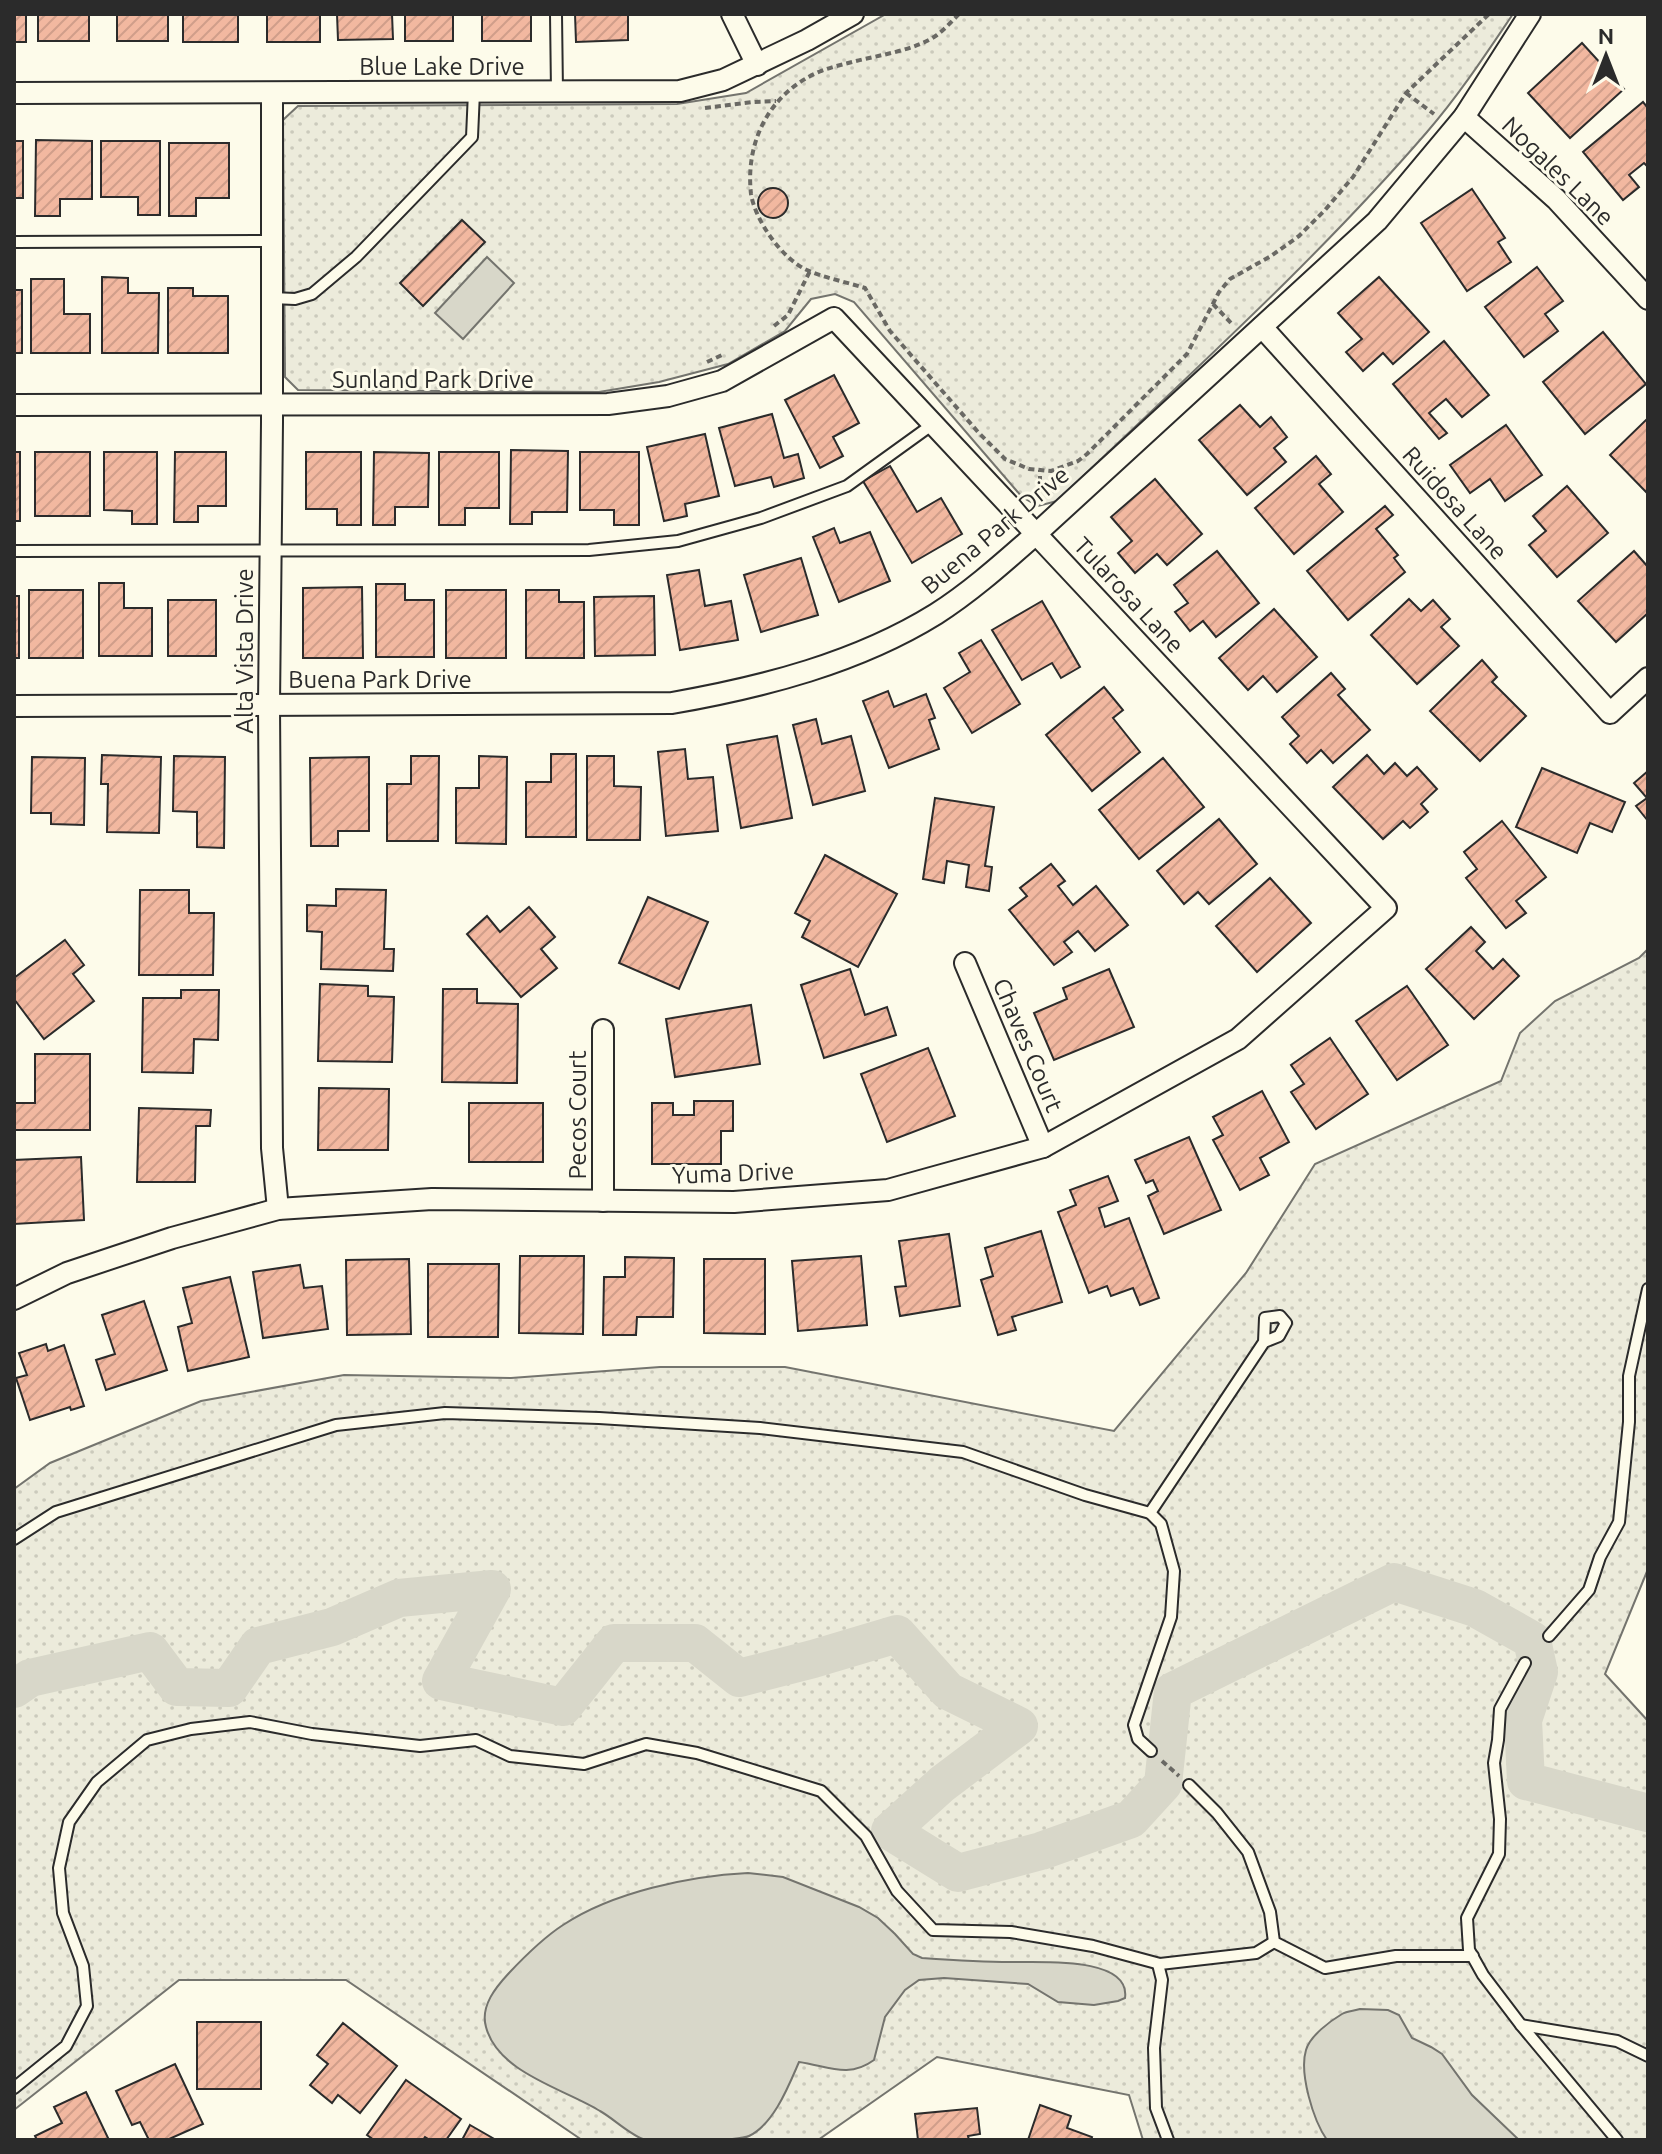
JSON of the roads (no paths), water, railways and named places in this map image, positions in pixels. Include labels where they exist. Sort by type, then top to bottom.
[{"type":"street","points":[[732,14],[757,65]]},
{"type":"street","name":"Blue Lake Drive","points":[[14,93],[680,91],[723,80],[757,65],[853,14]]},
{"type":"street","name":"Buena Park Drive","points":[[14,706],[672,703],[735,692],[873,647],[936,614],[988,576],[1377,221],[1464,117],[1530,14]]},
{"type":"street","name":"Alta Vista Drive","points":[[272,94],[269,705],[272,1148],[278,1209]]},
{"type":"street","name":"Nogales Lane","points":[[1464,117],[1556,199],[1648,299]]},
{"type":"street","name":"Sunland Park Drive","points":[[14,405],[608,404],[639,401],[722,381],[834,318]]},
{"type":"street","name":"Tularosa Lane","points":[[834,318],[1386,908]]},
{"type":"street","name":"Ruidosa Lane","points":[[1262,327],[1610,713],[1648,678]]},
{"type":"street","name":"Yuma Drive","points":[[14,1299],[67,1273],[172,1238],[278,1209],[432,1199],[734,1202],[888,1190],[1043,1147],[1238,1039],[1386,908]]},
{"type":"street","name":"Chaves Court","points":[[965,963],[1043,1147]]},
{"type":"street","name":"Pecos Court","points":[[603,1030],[603,1201]]},
{"type":"lane","points":[[556,14],[557,92]]},
{"type":"lane","points":[[272,298],[295,299],[312,294],[356,257],[472,137],[474,92]]},
{"type":"lane","points":[[14,242],[272,241]]},
{"type":"lane","points":[[14,551],[589,550],[678,541],[761,518],[847,486],[933,424]]},
{"type":"lane","points":[[1549,1636],[1589,1590],[1600,1557],[1619,1522],[1629,1422],[1629,1376],[1648,1289]]},
{"type":"lane","points":[[1150,1513],[1264,1342]]},
{"type":"lane","points":[[14,1539],[56,1512],[308,1433],[336,1425],[445,1413],[760,1428],[963,1452],[1085,1495],[1150,1513],[1161,1524],[1174,1571],[1171,1617],[1134,1725],[1138,1739],[1151,1751]]},
{"type":"lane","points":[[1525,1663],[1500,1709],[1494,1763],[1500,1819],[1499,1854],[1467,1918],[1469,1950],[1483,1975],[1521,2025],[1617,2140]]},
{"type":"lane","points":[[14,2088],[66,2046],[87,2006],[83,1966],[63,1913],[59,1868],[69,1822],[97,1782],[147,1740],[191,1729],[250,1722],[312,1734],[420,1746],[476,1740],[510,1756],[584,1764],[646,1744],[697,1753],[821,1791],[866,1836],[897,1891],[933,1930],[1011,1932],[1093,1946],[1158,1964],[1256,1953],[1274,1942]]},
{"type":"lane","points":[[1189,1785],[1217,1813],[1248,1852],[1270,1912],[1274,1942]]},
{"type":"lane","points":[[1274,1942],[1325,1968],[1396,1956],[1473,1956]]},
{"type":"lane","points":[[1158,1964],[1162,1980],[1154,2048],[1156,2108],[1168,2140]]},
{"type":"lane","points":[[1521,2025],[1617,2041],[1648,2056]]},
{"type":"waterway","points":[[14,1689],[30,1678],[150,1651],[177,1687],[229,1688],[258,1646],[332,1627],[399,1598],[492,1589],[441,1681],[563,1707],[614,1643],[695,1643],[739,1678],[897,1634],[948,1691],[1019,1726],[942,1784],[890,1831],[958,1873],[1041,1851],[1131,1819],[1163,1784],[1173,1691],[1394,1582],[1475,1608],[1532,1640],[1539,1672],[1523,1720],[1526,1781],[1648,1813]]}]
